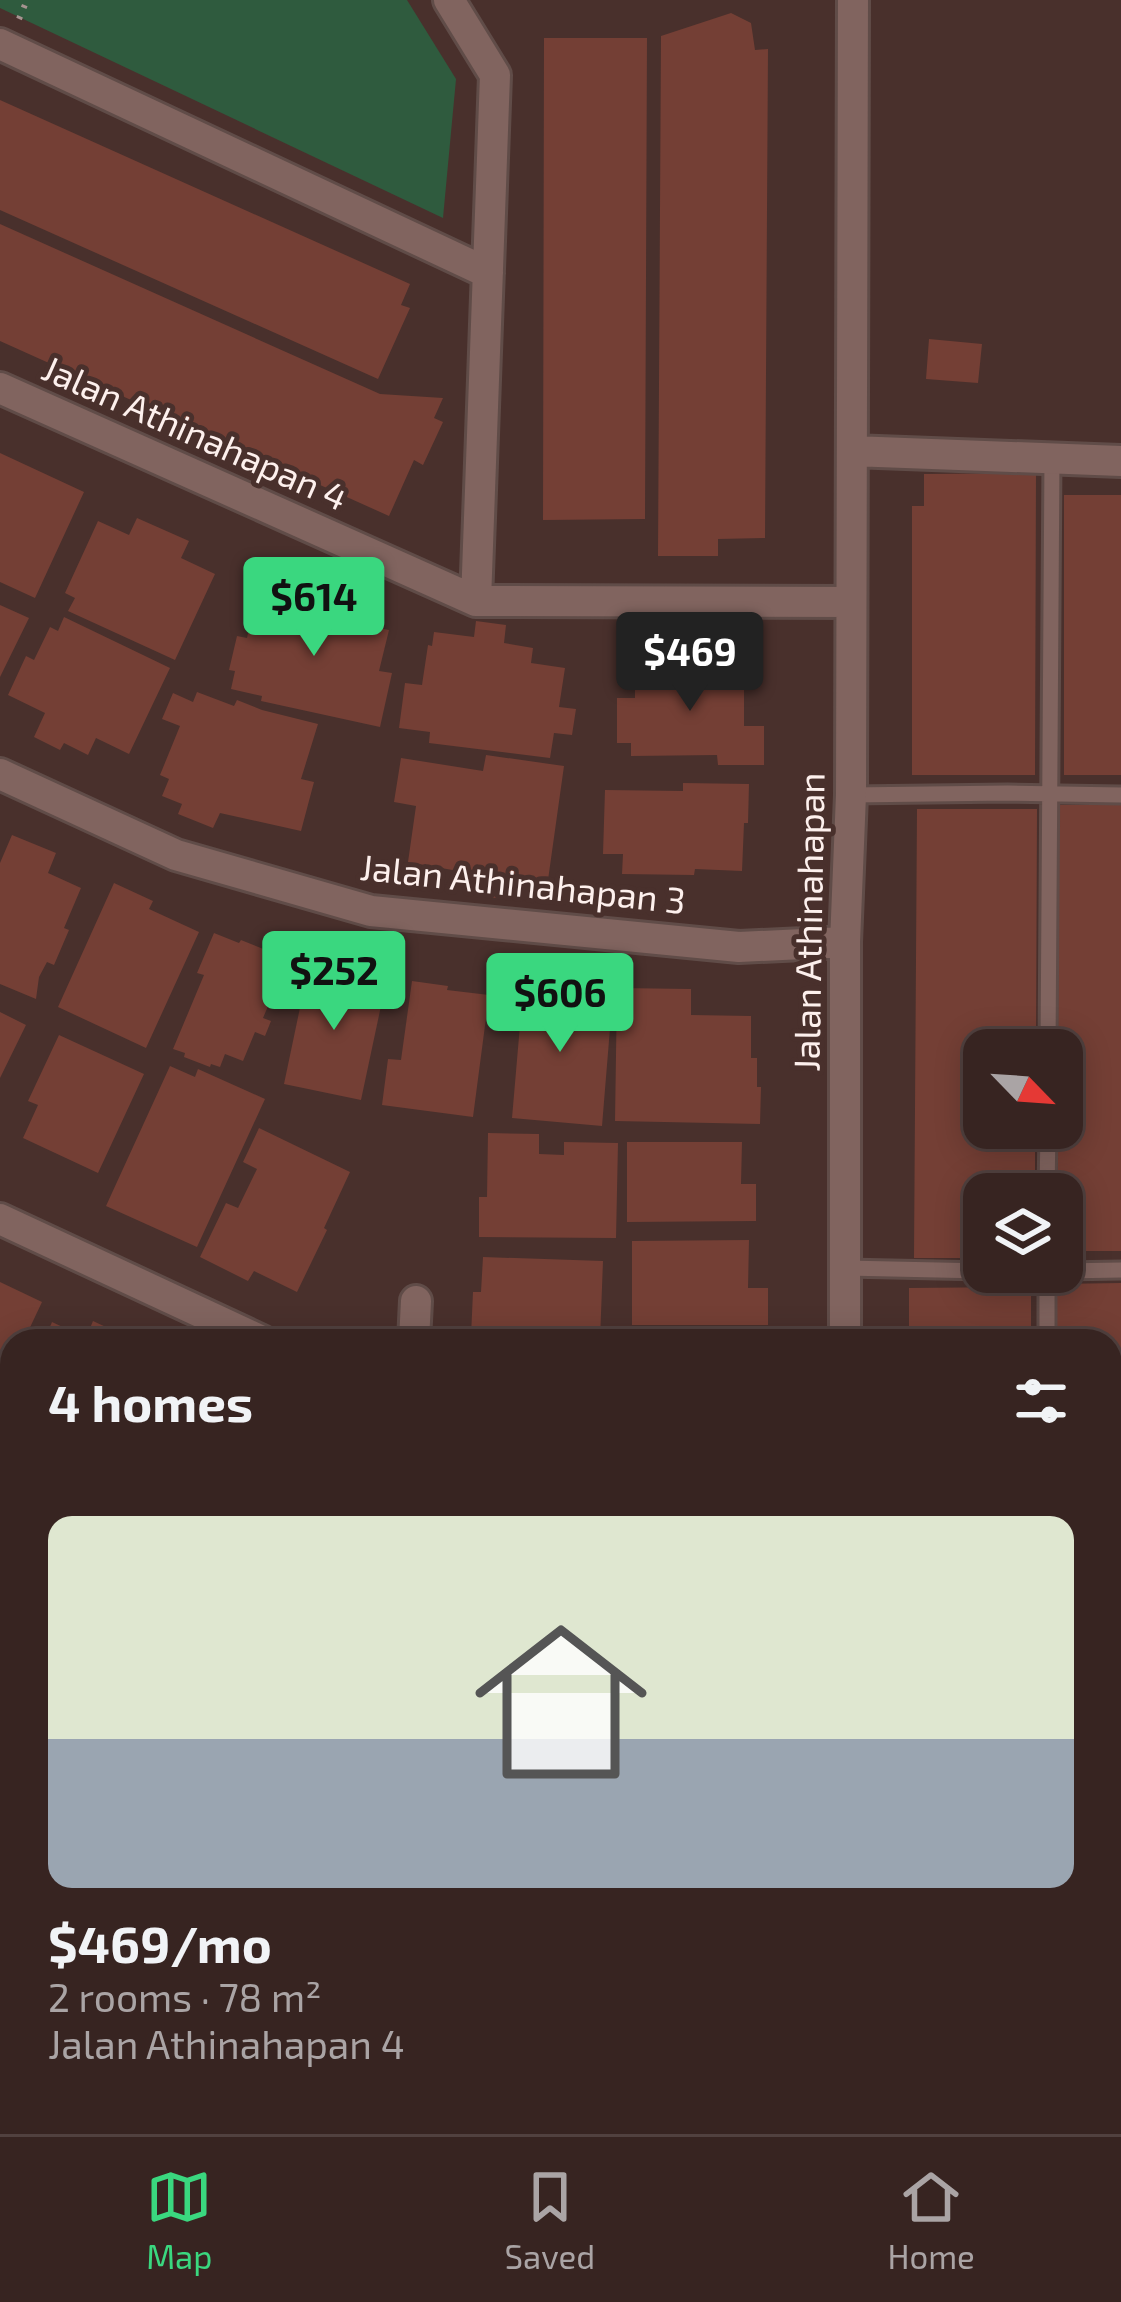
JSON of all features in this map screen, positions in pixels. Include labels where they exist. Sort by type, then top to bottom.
[{"type":"street","points":[[449,0],[495,75],[476,601]]},
{"type":"street","name":"Jalan Athinahapan","points":[[845,1329],[853,0]]},
{"type":"street","points":[[0,44],[488,274]]},
{"type":"street","name":"Jalan Athinahapan 4","points":[[0,388],[476,601],[851,602]]},
{"type":"street","points":[[852,452],[1121,461]]},
{"type":"street","name":"Jalan Athinahapan 3","points":[[0,774],[176,855],[371,911],[739,947],[845,942]]},
{"type":"street","points":[[0,1219],[236,1329]]},
{"type":"street","points":[[415,1329],[416,1300]]},
{"type":"lane","points":[[1048,1029],[1052,457]]},
{"type":"lane","points":[[851,795],[1121,795]]},
{"type":"lane","points":[[846,1268],[963,1271]]},
{"type":"lane","points":[[1083,1271],[1121,1270]]},
{"type":"lane","points":[[1046,1293],[1047,1329]]},
{"type":"green space","points":[[0,0],[407,0],[456,79],[443,218],[0,8]]},
{"type":"building","points":[[731,13],[751,23],[755,50],[768,49],[765,538],[718,539],[718,556],[658,556],[661,36]]},
{"type":"building","points":[[544,38],[647,38],[645,519],[543,520]]},
{"type":"building","points":[[0,100],[410,284],[401,305],[410,308],[378,379],[0,210]]},
{"type":"building","points":[[0,224],[380,394],[443,398],[434,418],[443,422],[423,465],[414,460],[389,516],[0,341]]},
{"type":"building","points":[[929,339],[982,344],[978,383],[926,379]]},
{"type":"building","points":[[0,453],[84,492],[35,598],[0,582]]},
{"type":"building","points":[[1036,473],[1035,775],[912,775],[912,506],[924,506],[924,474]]},
{"type":"building","points":[[1064,495],[1121,495],[1121,775],[1064,775]]},
{"type":"building","points":[[137,518],[189,541],[181,558],[215,574],[175,660],[68,611],[75,598],[65,593],[98,521],[129,535]]},
{"type":"building","points":[[301,593],[363,606],[359,624],[389,630],[379,671],[392,673],[380,727],[261,701],[262,696],[231,689],[235,671],[229,670],[237,636],[247,638],[256,597],[298,607]]},
{"type":"building","points":[[0,605],[29,618],[0,677]]},
{"type":"building","points":[[64,617],[170,668],[129,754],[96,738],[88,755],[64,743],[60,750],[34,737],[45,713],[8,695],[26,656],[34,660],[50,627],[58,631]]},
{"type":"building","points":[[476,621],[506,625],[504,643],[533,648],[531,663],[565,668],[559,707],[576,709],[572,735],[554,733],[550,758],[429,743],[430,732],[399,728],[405,683],[422,685],[434,632],[474,637]]},
{"type":"building","points":[[635,663],[744,663],[744,726],[764,726],[764,765],[718,765],[717,755],[631,756],[631,743],[617,743],[617,698],[635,698]]},
{"type":"building","points":[[197,692],[234,706],[237,700],[318,724],[301,779],[314,782],[301,831],[220,813],[213,828],[178,814],[182,804],[162,796],[169,779],[160,775],[180,726],[162,719],[173,693],[193,702]]},
{"type":"building","points":[[486,755],[564,766],[548,880],[507,874],[503,899],[466,894],[469,873],[408,862],[416,806],[394,802],[401,758],[483,771]]},
{"type":"building","points":[[683,783],[749,784],[742,871],[622,874],[623,854],[603,854],[605,790],[683,791]]},
{"type":"building","points":[[1059,805],[1121,805],[1121,1251],[1083,1251],[1083,1173],[1058,1173],[1058,1149],[1083,1149],[1083,1029],[1058,1029]]},
{"type":"building","points":[[917,809],[1037,809],[1036,1029],[963,1029],[963,1149],[1035,1149],[1035,1173],[963,1173],[963,1258],[914,1258]]},
{"type":"building","points":[[12,835],[56,853],[48,873],[81,888],[54,965],[47,962],[39,977],[36,999],[0,984],[0,863]]},
{"type":"building","points":[[114,883],[153,901],[149,909],[199,932],[146,1048],[58,1007]]},
{"type":"building","points":[[214,933],[288,959],[263,1018],[271,1021],[265,1036],[255,1032],[243,1061],[225,1054],[220,1067],[173,1049],[204,975],[197,973]]},
{"type":"building","points":[[310,960],[346,968],[343,979],[385,987],[361,1100],[284,1084]]},
{"type":"building","points":[[525,967],[557,969],[554,1000],[612,1004],[602,1126],[512,1118]]},
{"type":"building","points":[[412,981],[489,995],[473,1117],[382,1105],[388,1059],[401,1060]]},
{"type":"building","points":[[617,988],[691,989],[691,1015],[751,1016],[751,1058],[757,1058],[757,1087],[761,1087],[760,1124],[615,1121]]},
{"type":"building","points":[[0,1012],[26,1025],[0,1078]]},
{"type":"building","points":[[59,1035],[144,1074],[98,1173],[23,1138],[38,1105],[28,1101]]},
{"type":"building","points":[[170,1066],[195,1077],[198,1069],[265,1099],[197,1247],[106,1206]]},
{"type":"building","points":[[259,1128],[350,1172],[297,1292],[254,1271],[248,1281],[200,1257],[226,1203],[238,1208],[257,1169],[243,1162]]},
{"type":"building","points":[[488,1133],[539,1134],[539,1154],[564,1155],[564,1142],[618,1143],[616,1238],[479,1237],[479,1197],[487,1197]]},
{"type":"building","points":[[627,1142],[742,1142],[741,1184],[756,1184],[756,1221],[627,1222]]},
{"type":"building","points":[[749,1240],[748,1288],[768,1288],[768,1325],[632,1325],[632,1241]]},
{"type":"building","points":[[483,1257],[603,1261],[600,1329],[471,1329],[473,1292],[481,1292]]},
{"type":"building","points":[[0,1282],[42,1302],[29,1329],[0,1329]]},
{"type":"building","points":[[1121,1283],[1121,1329],[1057,1329],[1057,1293],[1083,1293],[1083,1284]]},
{"type":"building","points":[[909,1288],[1031,1293],[1031,1329],[909,1329]]}]
